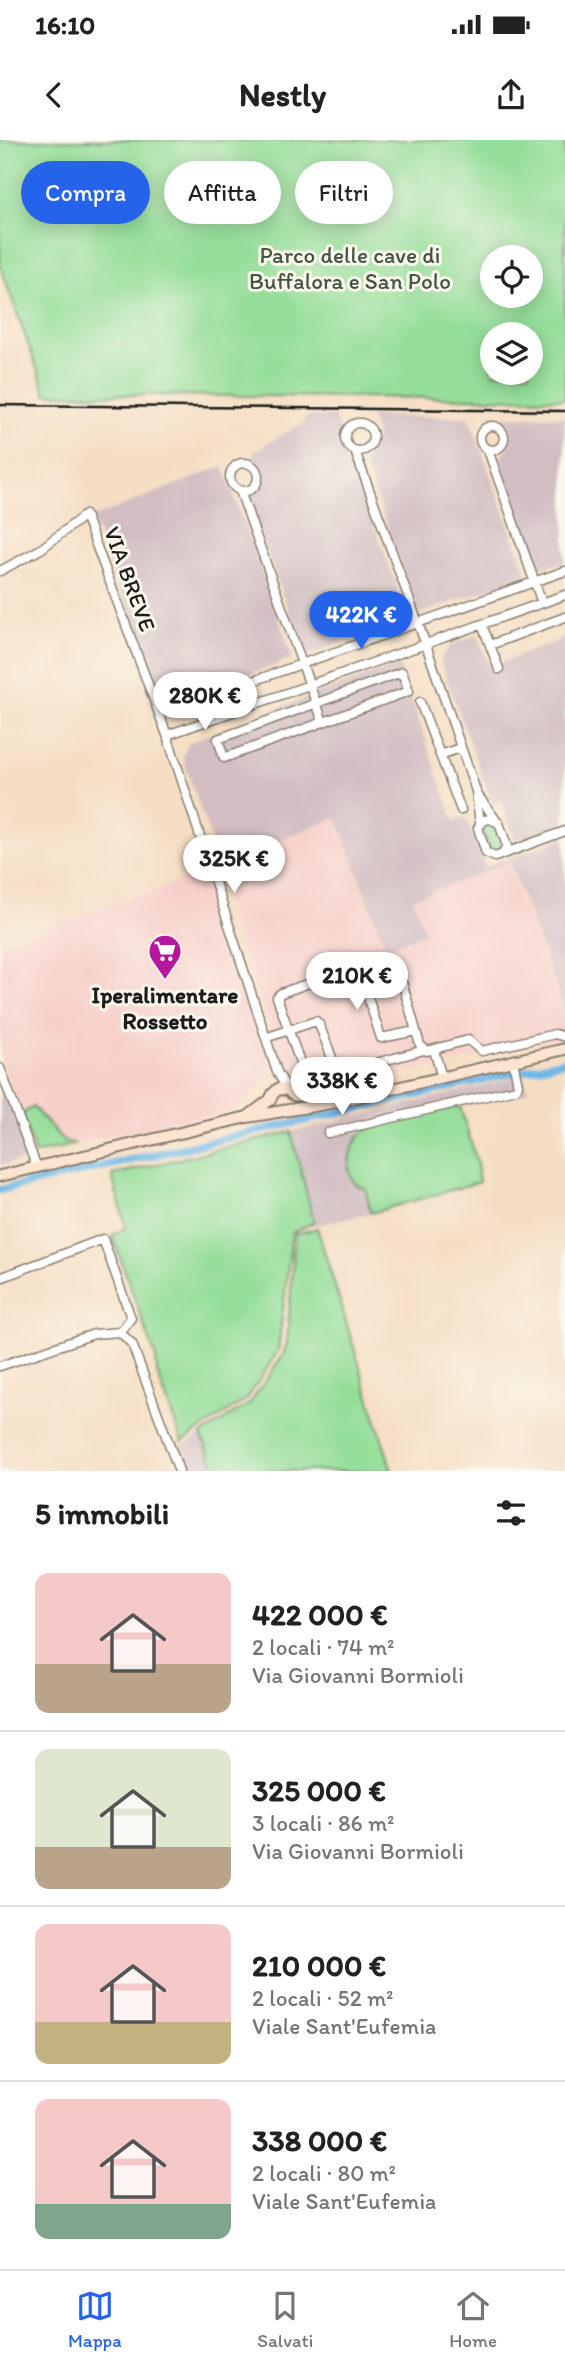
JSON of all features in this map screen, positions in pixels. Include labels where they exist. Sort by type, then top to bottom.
[{"type":"main road","points":[[0,1176],[247,1117],[331,1104],[514,1065],[565,1049]]},
{"type":"main road","points":[[247,1117],[278,1089],[317,1098],[387,1090]]},
{"type":"main road","points":[[284,1112],[294,1102],[290,1093]]},
{"type":"main road","points":[[271,1097],[274,1109],[284,1112]]},
{"type":"street","points":[[355,450],[476,791],[480,824],[478,832],[486,853],[495,857],[505,850],[519,848],[565,831]]},
{"type":"street","points":[[488,450],[542,603]]},
{"type":"street","points":[[240,491],[323,722]]},
{"type":"street","name":"VIA BREVE","points":[[0,571],[41,549],[86,515],[167,735],[268,1037],[274,1064]]},
{"type":"street","points":[[202,699],[565,571]]},
{"type":"street","points":[[167,735],[565,595]]},
{"type":"street","points":[[490,645],[565,617]]},
{"type":"street","points":[[482,625],[499,669]]},
{"type":"street","points":[[402,672],[409,691],[323,722],[224,758],[218,739],[402,672]]},
{"type":"street","points":[[421,702],[461,810]]},
{"type":"street","points":[[440,755],[460,748]]},
{"type":"street","points":[[476,791],[496,820],[505,850]]},
{"type":"street","points":[[480,824],[490,819],[496,820]]},
{"type":"street","points":[[416,1031],[384,1039],[380,1037],[359,970],[353,967],[278,995],[277,1000],[304,1073],[313,1076],[468,1040],[482,1051],[555,1034],[565,1037]]},
{"type":"street","points":[[371,971],[386,968],[397,972],[421,1047],[429,1050],[443,1078]]},
{"type":"street","points":[[268,1037],[313,1020],[318,1022],[334,1063],[345,1070]]},
{"type":"street","points":[[324,1074],[332,1069],[334,1063]]},
{"type":"street","points":[[274,1064],[290,1093]]},
{"type":"street","points":[[271,1097],[274,1064]]},
{"type":"street","points":[[328,1133],[514,1090],[517,1088],[517,1082],[514,1065]]},
{"type":"street","points":[[0,1068],[37,1168]]},
{"type":"street","points":[[0,1278],[103,1239],[131,1318],[120,1332]]},
{"type":"street","points":[[0,1366],[94,1334],[120,1332],[132,1343],[179,1471]]},
{"type":"shaded area","points":[[334,416],[407,615],[405,619],[308,655],[304,653],[250,505],[250,495],[259,485],[261,477],[253,452],[305,422],[305,417]]},
{"type":"shaded area","points":[[370,416],[469,417],[526,572],[525,576],[419,612],[365,467],[364,460],[375,442],[376,435]]},
{"type":"shaded area","points":[[504,416],[565,417],[565,562],[537,569],[500,467],[500,459],[510,443],[511,436]]},
{"type":"shaded area","points":[[223,466],[293,658],[163,708],[137,648],[125,603],[92,518]]},
{"type":"shaded area","points":[[477,635],[490,667],[565,638],[565,823],[518,840],[514,837],[500,800],[492,803],[441,664],[442,656],[452,644]]},
{"type":"shaded area","points":[[399,664],[454,821],[466,817],[485,867],[565,837],[565,1012],[510,862],[413,899],[425,933],[386,948],[337,818],[219,862],[186,768],[183,756],[188,744],[203,736]]},
{"type":"shaded area","points":[[337,819],[386,948],[425,934],[414,899],[509,863],[565,1014],[565,1037],[325,1092],[311,1093],[288,1079],[212,866]]},
{"type":"shaded area","points":[[203,872],[261,1032],[269,1062],[265,1080],[246,1102],[232,1110],[69,1144],[33,1107],[22,1114],[0,1057],[0,945]]},
{"type":"shaded area","points":[[524,1076],[528,1092],[460,1106],[365,1188],[371,1213],[315,1225],[291,1132]]},
{"type":"shaded area","points":[[0,1083],[30,1159],[0,1165]]},
{"type":"shaded area","points":[[201,1435],[217,1471],[187,1471],[178,1448]]},
{"type":"green space","name":"Parco delle cave di Buffalora e San Polo","points":[[0,140],[565,140],[565,399],[46,394],[0,265]]},
{"type":"green space","points":[[489,823],[496,827],[502,845],[498,851],[490,849],[483,832],[485,825]]},
{"type":"green space","points":[[460,1106],[477,1163],[479,1182],[371,1213],[365,1188],[354,1182],[349,1169],[351,1153],[358,1138],[365,1131],[384,1122]]},
{"type":"green space","points":[[33,1107],[64,1141],[76,1144],[35,1154],[22,1114]]},
{"type":"green space","points":[[291,1132],[314,1222],[292,1233],[278,1351],[247,1399],[182,1442],[157,1373],[156,1358],[112,1236],[126,1227],[112,1175]]},
{"type":"green space","points":[[317,1228],[392,1471],[217,1471],[201,1435],[250,1403],[283,1355],[287,1343],[295,1234]]},
{"type":"waterway","points":[[0,1190],[565,1061]]},
{"type":"railway","points":[[0,405],[565,411]]},
{"type":"place","name":"Iperalimentare Rossetto","points":[[165,981]]}]
